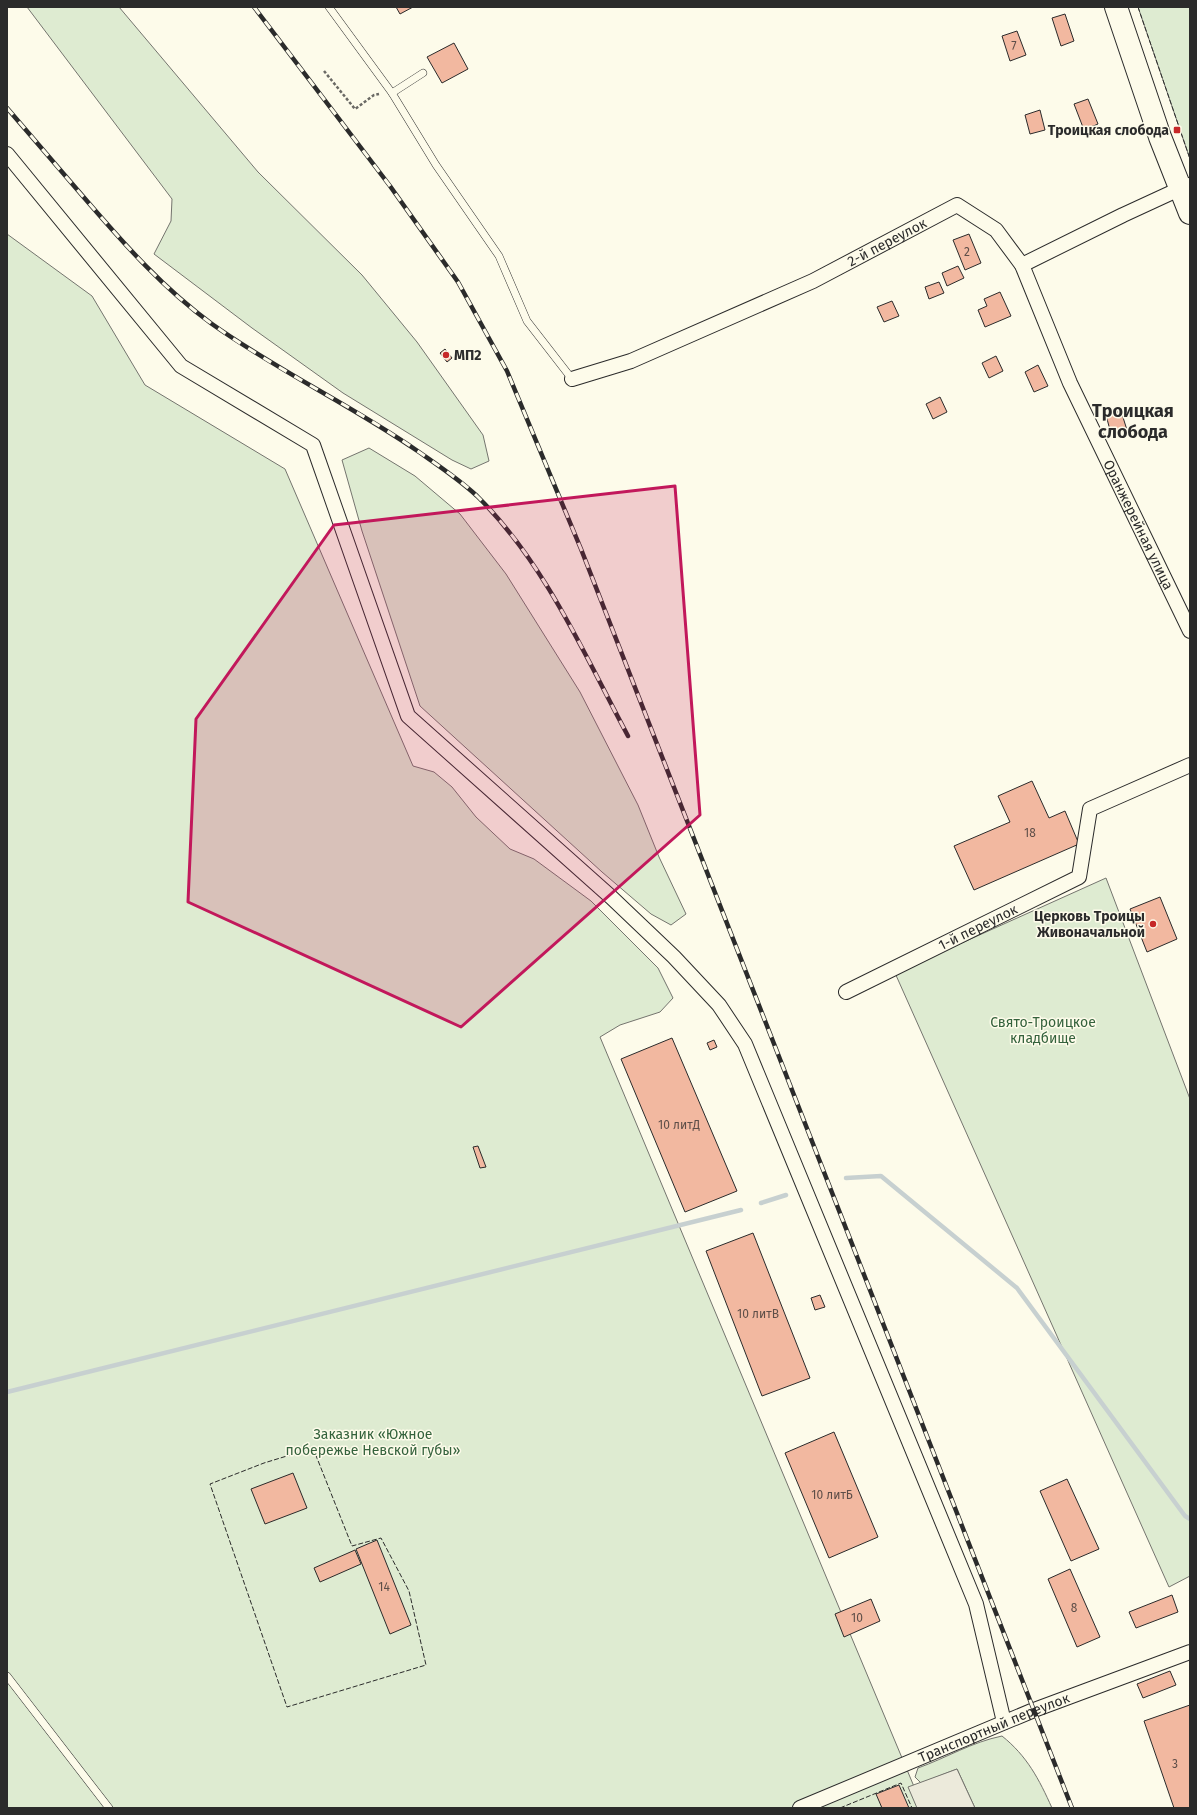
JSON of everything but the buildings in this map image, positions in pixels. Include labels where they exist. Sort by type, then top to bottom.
[{"type":"main road","points":[[1116,7],[1160,137],[1185,187],[1190,213]]},
{"type":"street","points":[[7,154],[181,366],[313,445],[408,716],[611,897],[674,957],[719,1005],[745,1044],[976,1604],[1004,1722]]},
{"type":"street","points":[[1022,265],[1185,187]]},
{"type":"street","name":"2-й переулок","points":[[572,379],[631,361],[813,281],[957,205],[996,230],[1022,265]]},
{"type":"street","name":"Оранжерейная улица","points":[[1022,265],[1070,383],[1190,631]]},
{"type":"street","name":"1-й переулок","points":[[846,992],[1079,876],[1090,809],[1190,764]]},
{"type":"street","name":"Транспортный переулок","points":[[800,1808],[903,1766],[1004,1722],[1190,1652]]},
{"type":"lane","points":[[329,7],[392,93],[436,165],[499,256],[527,320],[572,379]]},
{"type":"lane","points":[[392,93],[423,73]]},
{"type":"lane","points":[[7,1676],[109,1808]]},
{"type":"path","points":[[324,71],[355,109],[374,95],[392,93]]},
{"type":"highlighted area","points":[[675,486],[700,815],[461,1027],[188,902],[196,719],[334,525]]},
{"type":"green space","points":[[27,7],[119,7],[258,172],[362,275],[417,342],[483,435],[489,461],[471,469],[452,460],[343,393],[252,328],[154,254],[171,221],[172,199]]},
{"type":"green space","points":[[1138,7],[1190,7],[1190,159]]},
{"type":"green space","name":"Заказник «Южное побережье Невской губы»","points":[[7,234],[92,296],[145,385],[285,469],[413,766],[434,772],[452,787],[476,817],[510,849],[534,859],[591,901],[658,968],[673,998],[660,1012],[620,1025],[600,1037],[923,1808],[7,1808]]},
{"type":"green space","points":[[369,448],[415,476],[460,514],[506,574],[580,692],[638,805],[659,857],[686,914],[671,925],[651,914],[602,872],[420,706],[362,531],[342,460]]},
{"type":"green space","name":"Свято-Троицкое кладбище","points":[[1106,878],[1190,1099],[1190,1576],[1169,1587],[895,973]]},
{"type":"green space","points":[[1002,1736],[1019,1752],[1032,1769],[1052,1808],[975,1808],[957,1769],[921,1783],[915,1777],[918,1768],[980,1742]]},
{"type":"shaded area","points":[[957,1769],[975,1808],[917,1808],[908,1787]]},
{"type":"waterway","points":[[846,1178],[881,1176],[1017,1288],[1185,1516],[1190,1519]]},
{"type":"waterway","points":[[761,1203],[786,1195]]},
{"type":"waterway","points":[[7,1392],[741,1210]]},
{"type":"railway","points":[[254,7],[390,186],[458,282],[507,371],[581,549],[1072,1808]]},
{"type":"railway","points":[[7,108],[131,250],[161,281],[194,310],[237,341],[394,435],[464,484],[477,496],[501,522],[523,550],[562,610],[628,736]]},
{"type":"fence","points":[[1138,7],[1190,159]]},
{"type":"fence","points":[[313,1448],[352,1546],[381,1538],[409,1591],[426,1665],[287,1707],[210,1484],[264,1463],[313,1448]]},
{"type":"fence","points":[[840,1808],[901,1783],[912,1808]]},
{"type":"place","name":"Троицкая слобода","points":[[1177,130]]},
{"type":"place","name":"МП2","points":[[446,355]]},
{"type":"place","name":"Церковь Троицы Живоначальной","points":[[1153,924]]},
{"type":"district","name":"Троицкая слобода","points":[[1133,421]]}]
